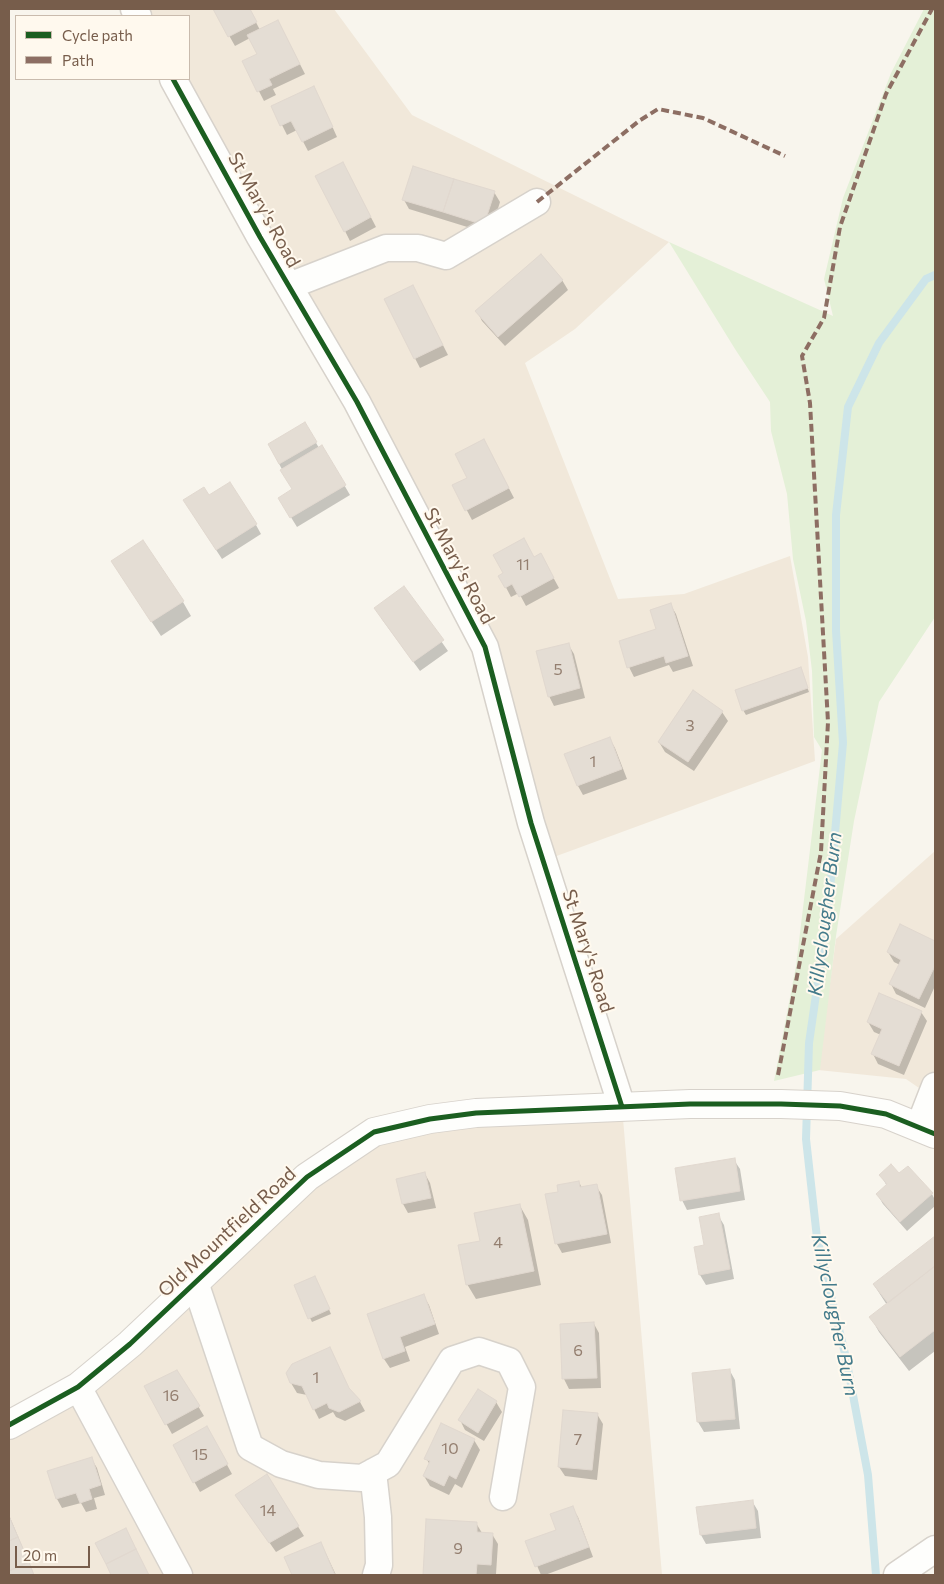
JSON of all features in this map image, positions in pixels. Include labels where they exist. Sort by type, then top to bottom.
[{"type":"street","name":"St Mary's Road","points":[[174,80],[289,286],[357,402],[485,647],[531,823],[622,1107]]},
{"type":"street","points":[[289,286],[386,248],[418,248],[446,256],[537,202]]},
{"type":"street","points":[[927,1131],[935,1086]]},
{"type":"street","name":"Old Mountfield Road","points":[[9,1425],[78,1387],[130,1344],[307,1177],[374,1132],[430,1119],[476,1113],[690,1104],[840,1106],[886,1114],[927,1131]]},
{"type":"street","points":[[195,1282],[250,1447],[281,1464],[319,1475],[362,1478],[388,1464],[452,1360],[479,1351],[508,1361],[522,1387],[503,1497]]},
{"type":"street","points":[[78,1387],[179,1575]]},
{"type":"street","points":[[373,1472],[378,1517],[379,1565],[376,1575]]},
{"type":"street","points":[[898,1575],[935,1549]]},
{"type":"shaded area","points":[[134,9],[334,9],[412,115],[669,242],[575,329],[525,363],[618,599],[684,594],[790,556],[808,657],[815,761],[543,861],[485,647],[174,80],[190,80],[190,15],[137,15]]},
{"type":"shaded area","points":[[935,851],[935,1099],[906,1079],[818,1070],[836,939]]},
{"type":"shaded area","points":[[622,1107],[662,1575],[9,1575],[9,1425],[78,1387],[374,1132]]},
{"type":"green space","points":[[924,9],[935,9],[935,617],[879,702],[854,821],[836,936],[820,1070],[774,1081],[796,966],[822,750],[814,737],[812,671],[806,621],[793,559],[787,494],[771,431],[770,402],[669,242],[833,316],[824,279],[843,198],[891,73]]},
{"type":"building","points":[[213,9],[250,9],[257,22],[228,37]]},
{"type":"building","points":[[278,20],[300,64],[269,79],[272,85],[257,92],[242,61],[257,54],[247,35]]},
{"type":"building","points":[[314,86],[333,127],[302,142],[291,121],[280,126],[271,106]]},
{"type":"building","points":[[343,162],[371,217],[344,232],[315,176]]},
{"type":"building","points":[[413,166],[454,179],[443,212],[402,200]]},
{"type":"building","points":[[454,179],[495,191],[484,225],[443,212]]},
{"type":"building","points":[[541,254],[563,280],[498,337],[475,311]]},
{"type":"building","points":[[413,285],[443,345],[414,359],[384,299]]},
{"type":"building","points":[[305,422],[317,442],[279,464],[268,444]]},
{"type":"building","points":[[484,439],[509,488],[465,511],[452,485],[467,478],[455,454]]},
{"type":"building","points":[[322,445],[346,485],[290,518],[278,498],[292,489],[280,470]]},
{"type":"building","points":[[230,482],[257,524],[216,550],[183,500],[204,487],[209,495]]},
{"type":"building","points":[[524,538],[534,557],[541,553],[554,578],[519,597],[512,584],[505,588],[498,576],[503,573],[493,555]]},
{"type":"building","points":[[143,540],[184,601],[151,622],[111,561]]},
{"type":"building","points":[[404,586],[444,640],[413,662],[374,608]]},
{"type":"building","points":[[671,603],[688,656],[666,663],[664,656],[627,668],[619,641],[656,629],[650,610]]},
{"type":"building","points":[[569,643],[580,688],[548,697],[536,651]]},
{"type":"building","points":[[801,667],[808,688],[742,711],[735,690]]},
{"type":"building","points":[[693,690],[723,711],[688,762],[658,742]]},
{"type":"building","points":[[610,737],[622,769],[577,786],[564,754]]},
{"type":"building","points":[[900,924],[935,941],[935,966],[919,999],[889,984],[901,960],[887,952]]},
{"type":"building","points":[[879,993],[922,1011],[899,1066],[871,1054],[882,1029],[867,1022]]},
{"type":"building","points":[[735,1158],[740,1191],[680,1201],[675,1168]]},
{"type":"building","points":[[891,1164],[899,1173],[908,1166],[933,1193],[900,1222],[876,1194],[887,1184],[879,1175]]},
{"type":"building","points":[[425,1172],[431,1198],[402,1204],[396,1179]]},
{"type":"building","points":[[579,1181],[580,1187],[597,1184],[607,1234],[555,1244],[545,1194],[558,1192],[557,1185]]},
{"type":"building","points":[[520,1204],[534,1271],[466,1285],[458,1245],[480,1241],[474,1213]]},
{"type":"building","points":[[719,1213],[730,1269],[699,1275],[694,1247],[704,1245],[699,1217]]},
{"type":"building","points":[[935,1236],[935,1266],[888,1303],[873,1284]]},
{"type":"building","points":[[935,1266],[935,1330],[900,1357],[869,1317]]},
{"type":"building","points":[[315,1276],[330,1309],[308,1319],[294,1285]]},
{"type":"building","points":[[424,1294],[435,1324],[400,1337],[405,1351],[383,1359],[367,1314]]},
{"type":"building","points":[[594,1322],[597,1378],[562,1379],[560,1324]]},
{"type":"building","points":[[330,1347],[349,1388],[361,1401],[339,1412],[329,1408],[327,1403],[313,1410],[302,1386],[290,1383],[286,1373],[292,1364]]},
{"type":"building","points":[[730,1369],[735,1419],[697,1422],[692,1373]]},
{"type":"building","points":[[177,1370],[200,1406],[165,1425],[144,1386]]},
{"type":"building","points":[[478,1389],[497,1401],[478,1433],[458,1420]]},
{"type":"building","points":[[563,1410],[598,1413],[592,1470],[558,1467]]},
{"type":"building","points":[[441,1423],[475,1439],[456,1479],[449,1475],[444,1486],[423,1476],[430,1461],[424,1459]]},
{"type":"building","points":[[207,1426],[228,1464],[193,1483],[173,1445]]},
{"type":"building","points":[[92,1457],[101,1485],[89,1489],[92,1499],[80,1503],[76,1493],[56,1499],[47,1471]]},
{"type":"building","points":[[267,1474],[299,1526],[269,1543],[235,1495]]},
{"type":"building","points":[[753,1500],[756,1528],[700,1535],[696,1507]]},
{"type":"building","points":[[573,1506],[589,1547],[535,1567],[525,1541],[556,1530],[550,1514]]},
{"type":"building","points":[[9,1516],[18,1537],[9,1541]]},
{"type":"building","points":[[426,1519],[477,1522],[477,1532],[493,1533],[491,1565],[477,1564],[476,1575],[423,1575]]},
{"type":"building","points":[[126,1528],[136,1549],[106,1564],[95,1543]]},
{"type":"building","points":[[18,1537],[29,1562],[9,1571],[9,1541]]},
{"type":"building","points":[[321,1542],[335,1575],[292,1575],[284,1557]]},
{"type":"building","points":[[136,1549],[149,1575],[111,1575],[106,1564]]},
{"type":"building","points":[[29,1562],[34,1575],[9,1575],[9,1571]]},
{"type":"waterway","name":"Killyclougher Burn","points":[[876,1575],[868,1475],[846,1358],[817,1238],[806,1139],[809,1043],[828,912],[843,743],[836,631],[836,515],[848,407],[879,343],[926,279],[935,275]]},
{"type":"marked path","points":[[778,1075],[821,852],[828,722],[810,403],[802,356],[824,318],[840,227],[886,94],[932,9]]},
{"type":"marked path","points":[[537,202],[639,121],[658,109],[703,118],[785,156]]},
{"type":"cycle path","points":[[174,80],[260,237],[357,402],[485,647],[531,823],[622,1107]]},
{"type":"cycle path","points":[[9,1425],[78,1387],[130,1344],[307,1177],[374,1132],[430,1119],[476,1113],[690,1104],[781,1104],[840,1106],[886,1114],[935,1134]]}]
